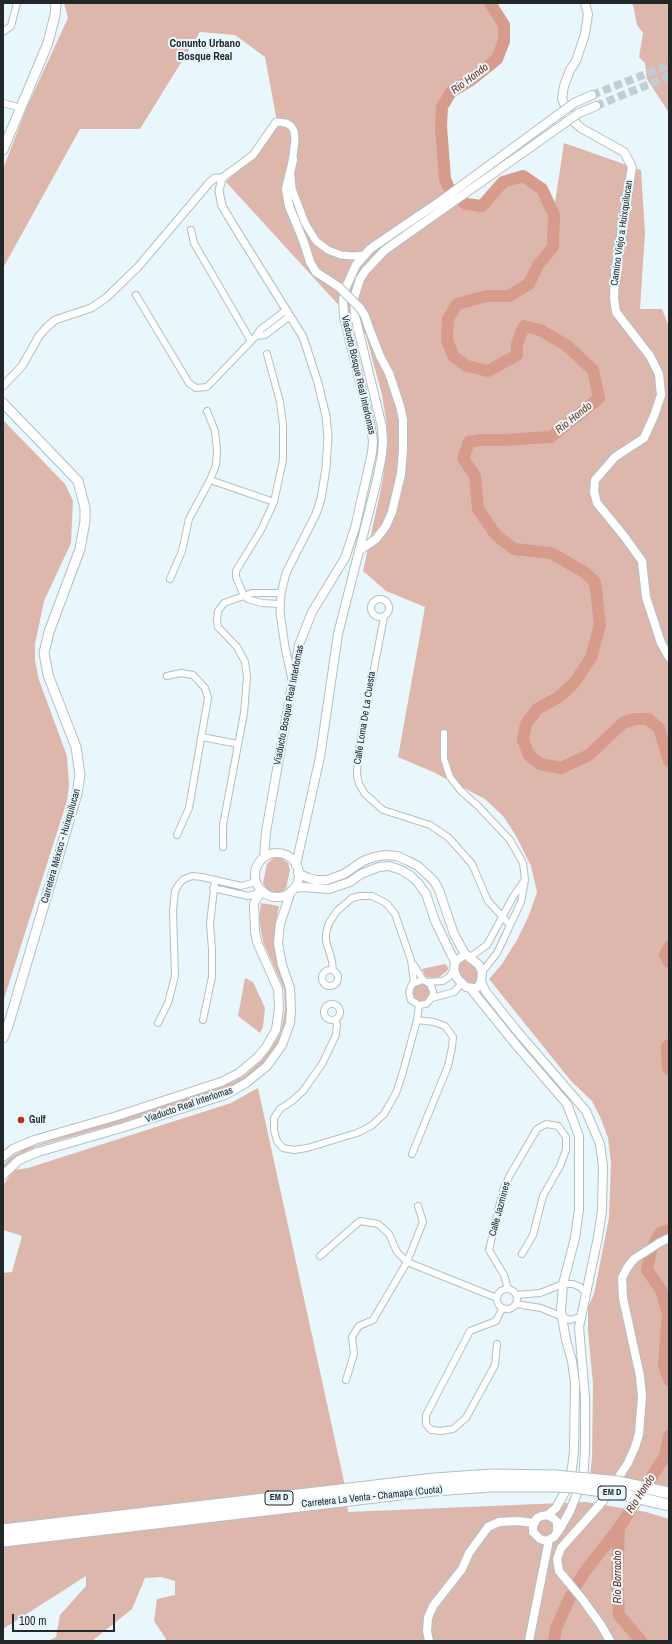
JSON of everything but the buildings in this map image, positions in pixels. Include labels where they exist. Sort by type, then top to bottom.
[{"type":"highway","name":"Carretera La Venta - Chamapa (Cuota)","points":[[3,1530],[434,1479],[492,1475],[554,1481],[619,1482],[669,1493]]},
{"type":"highway","name":"Carretera La Venta - Chamapa (Cuota)","points":[[3,1541],[434,1490],[554,1481],[574,1487],[622,1494],[669,1505]]},
{"type":"main road","points":[[3,150],[48,43],[55,15],[56,3]]},
{"type":"main road","name":"Camino Viejo a Huixquilucan","points":[[585,3],[588,14],[585,34],[576,61],[570,70],[564,86],[562,98],[569,117],[581,128],[624,152],[632,167],[615,274],[614,298],[616,312],[650,356],[659,374],[661,395],[654,416],[644,438],[615,458],[595,480],[594,492],[597,504],[624,536],[642,561],[646,597],[660,643],[669,657]]},
{"type":"main road","name":"Viaducto Bosque Real Interlomas","points":[[264,857],[266,832],[299,645],[312,612],[345,558],[355,528],[372,453],[373,441],[371,428],[344,317],[343,300],[351,274],[365,255],[380,242],[455,191],[574,103],[592,95]]},
{"type":"main road","name":"Viaducto Bosque Real Interlomas","points":[[298,869],[320,756],[338,634],[376,484],[384,441],[382,427],[355,316],[354,298],[360,279],[366,270],[385,250],[579,113],[596,106]]},
{"type":"main road","points":[[293,160],[286,189],[288,206],[303,240],[310,262],[316,272],[339,287],[360,308],[365,316],[380,356],[389,373],[403,420],[401,474],[392,512],[386,526],[376,539],[360,550]]},
{"type":"main road","name":"Carretera México - Huixquilucan","points":[[3,403],[78,481],[82,493],[85,521],[80,549],[49,632],[44,653],[48,675],[76,747],[80,775],[77,794],[8,1026],[3,1038]]},
{"type":"main road","points":[[273,853],[282,854],[291,858],[298,869],[308,878],[327,880],[344,874],[363,861],[385,855],[397,856],[418,866],[434,881],[439,890],[454,934],[468,956],[480,966],[482,972],[482,982],[486,992],[586,1111],[600,1144],[603,1186],[602,1211],[598,1237],[580,1317],[579,1339],[583,1370],[585,1412],[583,1479],[570,1511],[554,1537],[549,1540],[537,1538],[533,1529],[533,1523],[539,1517],[548,1515],[556,1508],[570,1483],[574,1452],[575,1383],[572,1361],[566,1340],[561,1311],[563,1284],[575,1238],[579,1209],[579,1136],[567,1104],[517,1046],[471,989],[462,984],[457,978],[455,966],[435,921],[426,894],[411,876],[401,870],[389,866],[379,867],[361,874],[350,882],[329,889],[303,887],[279,896],[270,896],[262,890],[256,882],[256,869],[264,857],[273,853]]},
{"type":"main road","points":[[292,890],[298,879],[298,869]]},
{"type":"main road","name":"Viaducto Real Interlomas","points":[[3,1157],[13,1149],[34,1140],[117,1116],[221,1082],[240,1073],[258,1057],[276,1030],[279,1008],[278,989],[257,942],[255,931],[254,904],[262,890]]},
{"type":"main road","name":"Viaducto Real Interlomas","points":[[3,1175],[19,1160],[38,1152],[121,1128],[225,1095],[246,1084],[267,1066],[282,1045],[290,1023],[290,988],[282,965],[278,943],[280,924],[292,890]]},
{"type":"main road","points":[[455,966],[468,956]]},
{"type":"main road","points":[[471,989],[478,987],[482,982]]},
{"type":"main road","points":[[610,1641],[601,1625],[583,1600],[559,1571],[557,1559],[561,1548],[602,1502],[628,1463],[635,1447],[639,1434],[642,1397],[640,1376],[621,1287],[622,1278],[627,1268],[642,1253],[669,1238]]},
{"type":"main road","points":[[548,1515],[554,1518],[557,1522],[557,1532]]},
{"type":"main road","points":[[429,1641],[427,1631],[428,1618],[433,1606],[462,1569],[470,1553],[488,1526],[499,1522],[518,1521],[533,1523]]},
{"type":"main road","points":[[529,1641],[549,1540]]},
{"type":"street","points":[[3,32],[11,26],[17,3]]},
{"type":"street","points":[[3,103],[21,108]]},
{"type":"street","points":[[3,386],[22,366],[39,336],[47,327],[55,320],[91,308],[106,298],[138,266],[210,182],[215,178],[222,178],[253,155],[276,122],[286,123],[291,126],[294,131],[295,139],[291,175],[292,189],[305,223],[316,241],[328,250],[341,255],[365,255]]},
{"type":"street","points":[[222,178],[219,191],[222,206],[303,337],[318,383],[326,416],[328,437],[326,468],[321,499],[316,514],[286,573],[281,593],[280,604],[285,647],[292,680]]},
{"type":"street","points":[[191,230],[198,250],[251,341]]},
{"type":"street","points":[[136,295],[189,383],[196,388],[207,388],[268,322],[288,313]]},
{"type":"street","points":[[267,354],[280,402],[283,425],[283,460],[274,502],[261,530],[236,570],[237,582],[244,596],[252,601],[280,604]]},
{"type":"street","points":[[170,579],[182,551],[188,519],[210,480],[216,465],[217,450],[215,431],[207,411]]},
{"type":"street","points":[[210,480],[274,502]]},
{"type":"street","points":[[223,847],[223,825],[246,696],[247,677],[245,662],[237,647],[218,628],[218,611],[224,603],[257,592],[281,593]]},
{"type":"street","name":"Calle Loma De La Cuesta","points":[[384,617],[358,752],[356,775],[359,784],[365,794],[383,810],[430,825],[449,838],[472,864],[488,901],[510,925]]},
{"type":"street","points":[[167,676],[181,673],[194,675],[205,688],[208,698],[189,808],[177,835]]},
{"type":"street","points":[[444,733],[444,758],[450,777],[461,791],[478,806],[510,840],[523,863],[525,880],[521,902],[496,953],[482,972]]},
{"type":"street","points":[[202,737],[238,744]]},
{"type":"street","points":[[158,1023],[168,1003],[175,976],[172,926],[175,891],[184,879],[192,876],[241,886],[256,882]]},
{"type":"street","points":[[203,1020],[212,977],[210,924],[215,880]]},
{"type":"street","points":[[468,956],[488,945],[512,897],[525,880]]},
{"type":"street","points":[[213,888],[248,896],[262,890]]},
{"type":"street","points":[[332,970],[332,961],[326,941],[326,933],[329,923],[345,903],[352,898],[360,896],[379,898],[391,908],[402,932],[411,960],[414,982]]},
{"type":"street","points":[[411,960],[425,981],[432,987],[432,998]]},
{"type":"street","points":[[455,966],[449,977],[443,981],[414,982],[410,987],[409,996],[415,1003],[426,1004],[432,998],[454,992],[462,984]]},
{"type":"street","points":[[335,1020],[337,1024],[336,1035],[322,1064],[303,1091],[280,1109],[274,1118],[274,1130],[277,1141],[283,1148],[294,1150],[307,1148],[357,1133],[371,1126],[384,1114],[396,1093],[402,1075],[418,1020],[419,1004]]},
{"type":"street","points":[[412,1154],[448,1066],[453,1037],[445,1026],[434,1022],[418,1020]]},
{"type":"street","name":"Calle Jazmines","points":[[508,1289],[504,1275],[489,1250],[504,1190],[510,1175],[537,1129],[546,1124],[558,1126],[566,1137],[566,1150],[560,1166],[543,1196],[533,1235],[522,1254]]},
{"type":"street","points":[[346,1380],[354,1354],[352,1337],[358,1326],[373,1320],[407,1262],[423,1222],[418,1206]]},
{"type":"street","points":[[320,1256],[360,1221],[378,1224],[389,1234],[397,1252],[407,1262],[497,1298]]},
{"type":"street","points":[[517,1295],[516,1304],[513,1308],[508,1310],[502,1309],[498,1304],[497,1298],[499,1293],[508,1289],[517,1295],[540,1293],[563,1284],[573,1284],[586,1292]]},
{"type":"street","points":[[516,1304],[541,1308],[570,1320],[580,1317]]},
{"type":"street","points":[[497,1344],[494,1365],[466,1418],[453,1428],[441,1432],[430,1430],[426,1424],[426,1415],[470,1331],[496,1321],[502,1309]]},
{"type":"shaded area","points":[[64,3],[486,3],[500,26],[500,40],[494,56],[469,77],[448,89],[438,106],[437,126],[441,180],[448,195],[464,207],[483,210],[505,186],[522,181],[539,192],[550,215],[550,235],[564,143],[641,170],[645,233],[640,309],[662,309],[669,327],[669,1492],[590,1475],[592,1458],[593,1384],[588,1331],[588,1307],[594,1294],[609,1218],[611,1162],[608,1138],[592,1101],[571,1081],[489,979],[502,964],[517,940],[529,915],[537,892],[531,866],[515,834],[503,816],[485,799],[433,772],[398,757],[425,607],[386,591],[363,571],[382,484],[388,442],[382,395],[366,335],[226,182],[278,127],[265,57],[235,35],[200,32],[140,129],[80,129],[3,268],[3,169],[27,107],[68,18]]},
{"type":"shaded area","points":[[630,3],[669,3],[669,113],[647,79],[645,63],[639,57],[643,33],[637,25],[633,5]]},
{"type":"shaded area","points":[[3,420],[65,484],[73,501],[71,543],[44,601],[35,644],[35,660],[39,680],[67,756],[69,785],[67,801],[3,1002]]},
{"type":"shaded area","points":[[277,857],[288,863],[290,870],[286,889],[275,894],[267,890],[263,883],[267,864],[273,858]]},
{"type":"shaded area","points":[[261,903],[279,906],[274,942],[286,989],[288,1010],[287,1022],[279,1042],[265,1062],[245,1079],[226,1089],[121,1123],[38,1146],[19,1155],[3,1169],[3,1165],[11,1157],[24,1149],[224,1086],[244,1076],[262,1060],[281,1032],[285,1009],[284,989],[263,942],[259,918]]},
{"type":"shaded area","points":[[460,961],[468,961],[475,968],[479,977],[475,983],[469,983],[461,976],[458,963]]},
{"type":"shaded area","points":[[445,964],[448,967],[448,970],[438,978],[426,977],[422,969]]},
{"type":"shaded area","points":[[245,978],[253,982],[265,1008],[263,1027],[260,1033],[238,1016]]},
{"type":"shaded area","points":[[421,984],[427,987],[430,993],[427,999],[421,1002],[415,999],[412,993],[415,987]]},
{"type":"shaded area","points":[[258,1088],[345,1486],[348,1512],[586,1502],[646,1512],[669,1519],[669,1641],[165,1641],[166,1639],[154,1621],[157,1599],[175,1595],[175,1581],[161,1577],[145,1578],[132,1609],[92,1641],[48,1641],[56,1637],[60,1615],[86,1586],[86,1576],[3,1629],[3,1273],[12,1272],[22,1236],[3,1230],[3,1185],[14,1170],[28,1168],[231,1103]]},
{"type":"waterway","name":"Rio Hondo","points":[[490,3],[504,25],[504,41],[497,59],[471,80],[451,92],[442,107],[441,126],[445,179],[451,193],[466,204],[482,206],[503,182],[523,176],[542,189],[554,215],[553,247],[538,265],[529,284],[509,296],[487,296],[457,304],[448,319],[447,341],[454,357],[467,366],[488,371],[517,355],[517,344],[524,326],[540,330],[566,345],[593,370],[599,398],[551,437],[480,440],[469,442],[463,458],[475,476],[478,509],[496,535],[514,549],[551,553],[584,572],[595,582],[600,625],[591,658],[574,683],[559,697],[537,709],[526,724],[523,740],[529,755],[540,764],[561,768],[589,755],[623,723],[635,719],[648,719],[659,728],[669,761]]},
{"type":"waterway","name":"Rio Hondo","points":[[669,947],[665,955],[669,962]]},
{"type":"waterway","name":"Rio Hondo","points":[[669,1045],[667,1047],[669,1069]]},
{"type":"waterway","name":"Rio Hondo","points":[[669,1230],[660,1233],[651,1250],[647,1270],[661,1290],[668,1314],[664,1365],[669,1380]]},
{"type":"waterway","name":"Rio Hondo","points":[[577,1584],[619,1528],[665,1456],[669,1436]]},
{"type":"waterway","name":"Río Borracho","points":[[619,1528],[617,1582],[619,1615],[641,1641]]},
{"type":"waterway","points":[[554,1641],[556,1628],[571,1595]]},
{"type":"tunnel","points":[[592,95],[669,65]]},
{"type":"tunnel","points":[[596,106],[669,76]]},
{"type":"place","name":"Gulf","points":[[21,1120]]},
{"type":"district","name":"Conunto Urbano Bosque Real","points":[[205,50]]}]
